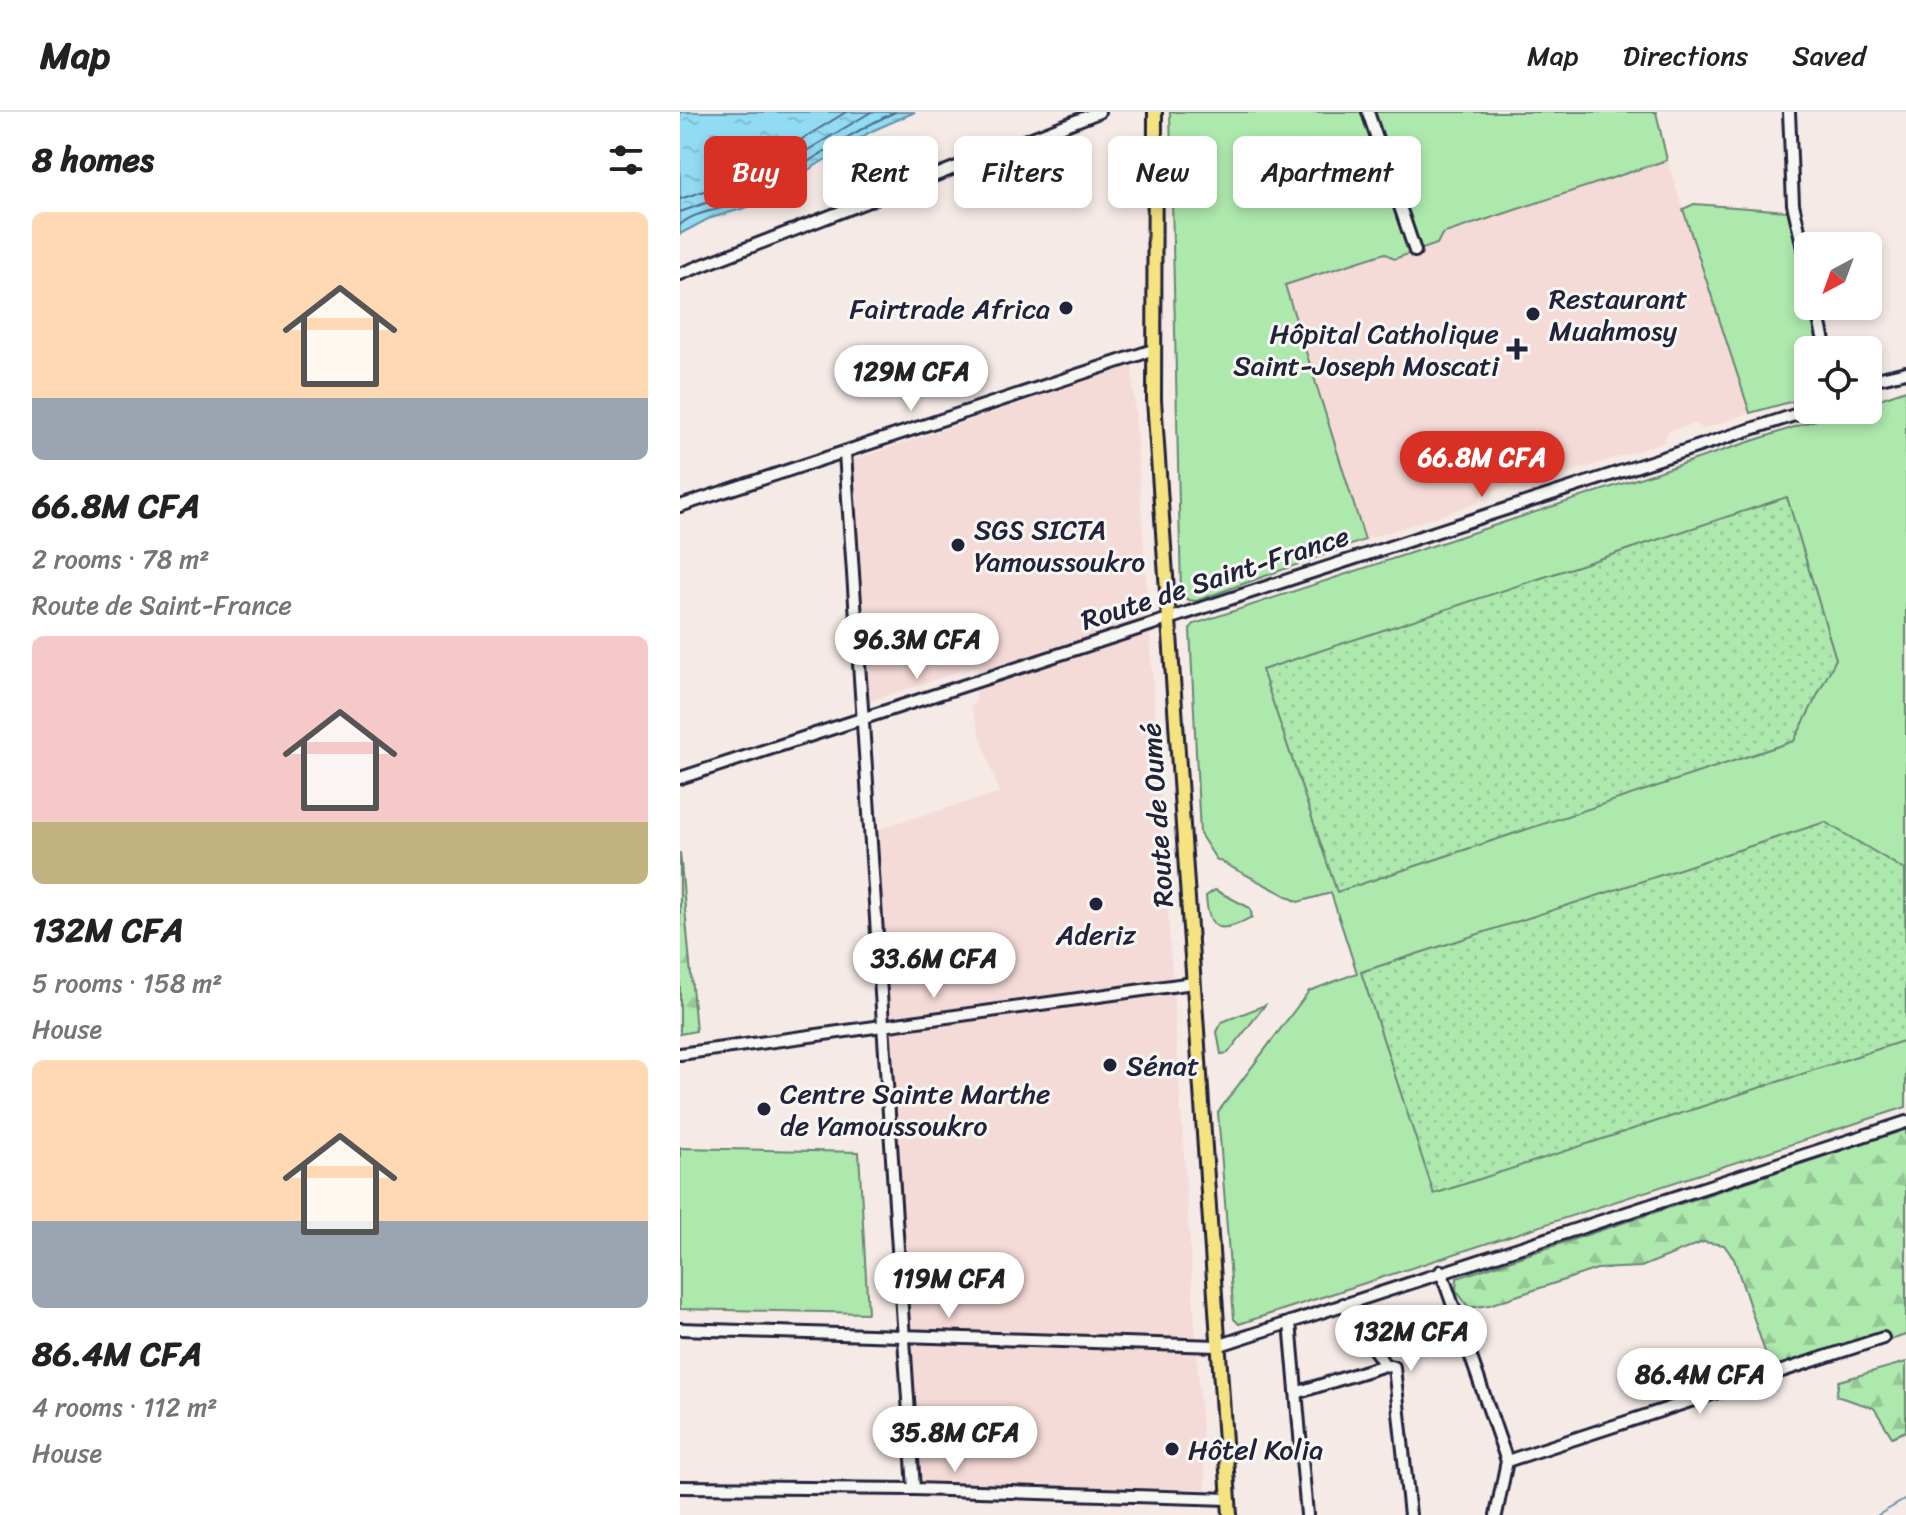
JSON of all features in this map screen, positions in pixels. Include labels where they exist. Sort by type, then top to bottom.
[{"type":"main road","name":"Route de Oumé","points":[[1155,112],[1153,350],[1166,620],[1181,778],[1230,1515]]},
{"type":"street","points":[[680,274],[1099,112]]},
{"type":"street","points":[[1368,112],[1415,251]]},
{"type":"street","points":[[1789,112],[1793,204],[1799,232]]},
{"type":"street","points":[[680,506],[1153,350]]},
{"type":"street","points":[[1882,378],[1906,372]]},
{"type":"street","name":"Route de Saint-France","points":[[680,778],[1794,415]]},
{"type":"street","points":[[845,453],[914,1489]]},
{"type":"street","points":[[680,1054],[1193,983]]},
{"type":"street","points":[[680,1329],[1217,1346],[1906,1122]]},
{"type":"street","points":[[1441,1271],[1507,1461],[1496,1515]]},
{"type":"street","points":[[1343,1304],[1385,1365]]},
{"type":"street","points":[[1290,1322],[1307,1515]]},
{"type":"street","points":[[1507,1461],[1883,1338]]},
{"type":"street","points":[[1296,1393],[1385,1365],[1394,1367],[1410,1515]]},
{"type":"street","points":[[680,1487],[914,1489],[1229,1499]]},
{"type":"shaded area","name":"Hôpital Catholique Saint-Joseph Moscati","points":[[1667,160],[1750,413],[1703,429],[1694,424],[1668,431],[1664,442],[1523,488],[1514,484],[1481,495],[1478,503],[1365,540],[1284,286],[1385,253],[1394,259],[1436,244],[1441,234]]},
{"type":"shaded area","points":[[1132,365],[1206,1489],[916,1483],[873,830],[999,793],[971,706],[976,700],[977,666],[867,702],[847,462]]},
{"type":"green space","points":[[1170,112],[1656,112],[1667,160],[1442,234],[1437,244],[1394,259],[1385,253],[1285,285],[1365,540],[1196,601],[1188,600],[1181,592],[1172,208],[1217,208],[1217,136],[1171,136]]},
{"type":"green space","points":[[1694,204],[1788,211],[1794,234],[1794,320],[1817,320],[1821,336],[1794,336],[1794,401],[1750,413],[1683,209]]},
{"type":"green space","points":[[1906,390],[1906,1107],[1239,1324],[1234,1319],[1218,1112],[1309,991],[1357,973],[1331,893],[1298,902],[1216,859],[1200,834],[1190,629],[1194,624],[1804,424],[1882,424],[1882,398]]},
{"type":"green space","points":[[1787,497],[1836,659],[1794,741],[1337,892],[1262,670]]},
{"type":"green space","points":[[1825,822],[1905,870],[1906,1040],[1434,1194],[1361,972]]},
{"type":"green space","points":[[680,852],[696,1031],[680,1034]]},
{"type":"green space","points":[[1215,890],[1250,908],[1252,917],[1232,926],[1218,927],[1210,917],[1206,896]]},
{"type":"green space","points":[[1265,1005],[1228,1053],[1221,1054],[1217,1032],[1222,1022]]},
{"type":"green space","points":[[1906,1129],[1906,1335],[1845,1355],[1808,1355],[1779,1365],[1768,1361],[1734,1259],[1724,1245],[1703,1242],[1641,1267],[1597,1269],[1489,1305],[1469,1308],[1456,1290],[1457,1278]]},
{"type":"green space","points":[[680,1148],[859,1152],[868,1313],[680,1309]]},
{"type":"green space","points":[[1906,1362],[1906,1431],[1892,1437],[1874,1408],[1836,1396],[1839,1381]]},
{"type":"water","points":[[680,112],[915,112],[864,136],[823,136],[823,161],[807,171],[807,136],[704,136],[704,208],[745,208],[708,219],[680,234]]},
{"type":"waterway","points":[[1878,1515],[1906,1499]]},
{"type":"place","name":"Fairtrade Africa","points":[[1066,308]]},
{"type":"place","name":"Restaurant Muahmosy","points":[[1533,314]]},
{"type":"place","name":"Hôpital Catholique Saint-Joseph Moscati","points":[[1517,349]]},
{"type":"place","name":"SGS SICTA Yamoussoukro","points":[[958,545]]},
{"type":"place","name":"Aderiz","points":[[1096,904]]},
{"type":"place","name":"Sénat","points":[[1110,1065]]},
{"type":"place","name":"Centre Sainte Marthe de Yamoussoukro","points":[[764,1109]]},
{"type":"place","name":"Hôtel Kolia","points":[[1172,1449]]}]
